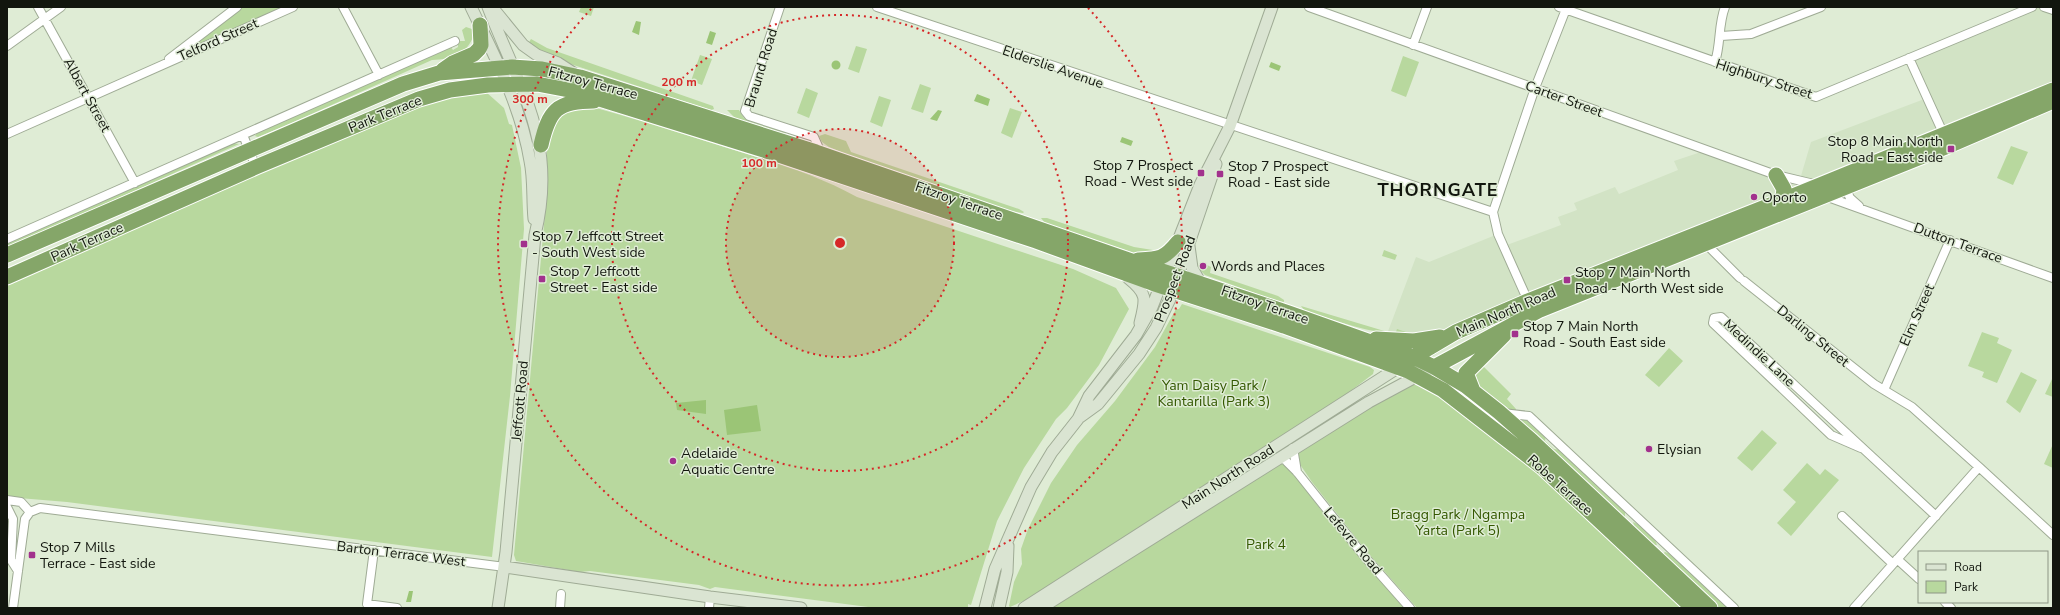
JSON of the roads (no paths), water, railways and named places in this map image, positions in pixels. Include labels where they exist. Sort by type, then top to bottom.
[{"type":"highway","points":[[439,73],[453,63],[474,54],[479,49],[481,45],[480,25]]},
{"type":"highway","name":"Park Terrace","points":[[7,255],[403,84],[439,73],[506,67]]},
{"type":"highway","name":"Fitzroy Terrace","points":[[506,67],[542,69],[580,77],[718,120],[1028,224],[1125,266]]},
{"type":"highway","name":"Park Terrace","points":[[7,277],[256,166],[425,98],[462,88],[514,84]]},
{"type":"highway","name":"Fitzroy Terrace","points":[[514,84],[537,84],[574,91],[612,101],[776,154],[963,218],[1036,241],[1125,266],[1287,320],[1354,337],[1413,357]]},
{"type":"highway","name":"Main North Road","points":[[1946,140],[2053,90]]},
{"type":"highway","points":[[541,145],[547,122],[554,112],[565,103],[574,101],[612,101]]},
{"type":"highway","name":"Main North Road","points":[[1399,367],[1456,332],[1528,308],[1946,140],[2053,101]]},
{"type":"highway","points":[[718,120],[718,125],[722,129],[754,139],[776,154]]},
{"type":"highway","points":[[816,152],[820,161],[846,170],[862,183]]},
{"type":"highway","points":[[1776,175],[1784,189],[1783,197],[1778,202]]},
{"type":"highway","points":[[889,177],[909,190],[962,208],[963,218]]},
{"type":"highway","name":"Main North Road","points":[[1703,238],[1778,202],[1823,190]]},
{"type":"highway","points":[[1028,224],[1036,241]]},
{"type":"highway","points":[[1125,266],[1168,255],[1184,243]]},
{"type":"highway","name":"Fitzroy Terrace","points":[[1170,281],[1200,282],[1418,375]]},
{"type":"highway","points":[[1473,391],[1466,373],[1528,308]]},
{"type":"highway","name":"Main North Road","points":[[1434,367],[1528,308]]},
{"type":"highway","points":[[1354,337],[1414,341],[1432,339],[1456,332]]},
{"type":"highway","name":"Robe Terrace","points":[[1413,357],[1434,367],[1473,391],[1499,412],[1624,526],[1710,608]]},
{"type":"highway","name":"Robe Terrace","points":[[1418,375],[1443,390],[1542,467],[1693,608]]},
{"type":"highway","points":[[1600,521],[1613,526],[1624,526]]},
{"type":"highway","points":[[1655,555],[1652,562],[1685,593],[1696,608]]},
{"type":"main road","points":[[472,7],[480,25],[506,67],[514,84]]},
{"type":"main road","points":[[488,7],[506,67]]},
{"type":"main road","points":[[492,7],[523,45],[537,55],[558,63],[580,77]]},
{"type":"main road","name":"Prospect Road","points":[[1078,418],[1098,404],[1139,354],[1156,328],[1170,281],[1184,243],[1200,185],[1230,126],[1272,7]]},
{"type":"main road","name":"Jeffcott Road","points":[[514,84],[535,122],[541,145],[543,167],[542,190],[540,216],[535,235]]},
{"type":"main road","name":"Jeffcott Road","points":[[498,608],[505,567],[535,235],[531,162],[514,84]]},
{"type":"main road","points":[[1184,243],[1192,268],[1200,282]]},
{"type":"main road","points":[[1125,266],[1143,293],[1143,311],[1136,335]]},
{"type":"main road","name":"Prospect Road","points":[[985,608],[995,569],[1020,510],[1039,474],[1052,452],[1078,418],[1089,396],[1136,335],[1170,281]]},
{"type":"main road","name":"Main North Road","points":[[1024,608],[1399,367]]},
{"type":"main road","name":"Main North Road","points":[[1041,608],[1293,448],[1374,399],[1434,367]]},
{"type":"main road","name":"Prospect Road","points":[[999,608],[1007,572],[1008,540]]},
{"type":"main road","name":"Barton Terrace West","points":[[505,567],[709,603],[800,608]]},
{"type":"street","name":"Albert Street","points":[[38,7],[136,183]]},
{"type":"street","points":[[7,46],[61,7]]},
{"type":"street","name":"Telford Street","points":[[164,63],[237,7]]},
{"type":"street","name":"Telford Street","points":[[7,134],[293,7]]},
{"type":"street","points":[[343,7],[379,75]]},
{"type":"street","name":"Braund Road","points":[[780,7],[745,111],[749,116],[814,137],[818,146],[816,152]]},
{"type":"street","name":"Elderslie Avenue","points":[[877,7],[1230,126],[1493,212]]},
{"type":"street","name":"Carter Street","points":[[1309,7],[1776,175],[1810,184],[1823,190]]},
{"type":"street","points":[[1413,45],[1427,7]]},
{"type":"street","points":[[1715,62],[1721,36],[1720,22],[1725,7]]},
{"type":"street","points":[[1721,36],[1751,34],[1821,7]]},
{"type":"street","name":"Highbury Street","points":[[1562,8],[1816,97],[2032,7]]},
{"type":"street","points":[[2044,7],[2053,10]]},
{"type":"street","points":[[1528,308],[1498,234],[1493,212],[1562,8]]},
{"type":"street","points":[[7,239],[455,41]]},
{"type":"street","points":[[1909,58],[1946,140]]},
{"type":"street","points":[[243,135],[256,166]]},
{"type":"street","name":"Dutton Terrace","points":[[1843,182],[1850,198],[1862,209]]},
{"type":"street","name":"Dutton Terrace","points":[[1823,190],[1862,209],[2053,278]]},
{"type":"street","name":"Darling Street","points":[[1703,238],[1742,279],[1874,384],[1912,407],[2053,535]]},
{"type":"street","name":"Elm Street","points":[[1884,390],[1950,240]]},
{"type":"street","name":"Medindie Lane","points":[[1861,448],[1831,434],[1713,323],[1714,318],[1721,317],[1936,516]]},
{"type":"street","name":"Robe Terrace","points":[[1499,412],[1529,416],[1734,608]]},
{"type":"street","name":"Lefevre Road","points":[[1293,448],[1297,472]]},
{"type":"street","name":"Lefevre Road","points":[[1278,458],[1285,460],[1297,472],[1364,556],[1410,608]]},
{"type":"street","points":[[1854,608],[1979,467]]},
{"type":"street","points":[[7,500],[21,502],[30,512],[25,519],[23,526],[13,608]]},
{"type":"street","points":[[7,507],[13,519],[11,560],[18,571]]},
{"type":"street","name":"Barton Terrace West","points":[[30,512],[45,507],[505,567]]},
{"type":"street","points":[[1624,526],[1635,515]]},
{"type":"street","points":[[1842,516],[1895,562],[1918,578]]},
{"type":"street","points":[[1655,555],[1665,543]]},
{"type":"street","points":[[374,550],[367,604],[397,608]]},
{"type":"street","points":[[560,608],[561,594]]},
{"type":"place","name":"Stop 8 Main North Road - East side","points":[[1951,149]]},
{"type":"place","name":"Stop 7 Prospect Road - West side","points":[[1201,173]]},
{"type":"place","name":"Stop 7 Prospect Road - East side","points":[[1220,174]]},
{"type":"place","name":"Oporto","points":[[1754,197]]},
{"type":"place","name":"Stop 7 Jeffcott Street - South West side","points":[[524,244]]},
{"type":"place","name":"Words and Places","points":[[1203,266]]},
{"type":"place","name":"Stop 7 Jeffcott Street - East side","points":[[542,279]]},
{"type":"place","name":"Stop 7 Main North Road - North West side","points":[[1567,280]]},
{"type":"place","name":"Stop 7 Main North Road - South East side","points":[[1515,334]]},
{"type":"place","name":"Elysian","points":[[1649,449]]},
{"type":"place","name":"Adelaide Aquatic Centre","points":[[673,461]]},
{"type":"place","name":"Stop 7 Mills Terrace - East side","points":[[32,555]]},
{"type":"district","name":"THORNGATE","points":[[1438,190]]},
{"type":"park label","name":"Yam Daisy Park / Kantarilla (Park 3)","points":[[1214,394]]},
{"type":"park label","name":"Bragg Park / Ngampa Yarta (Park 5)","points":[[1458,522]]},
{"type":"park label","name":"Park 4","points":[[1266,544]]}]
